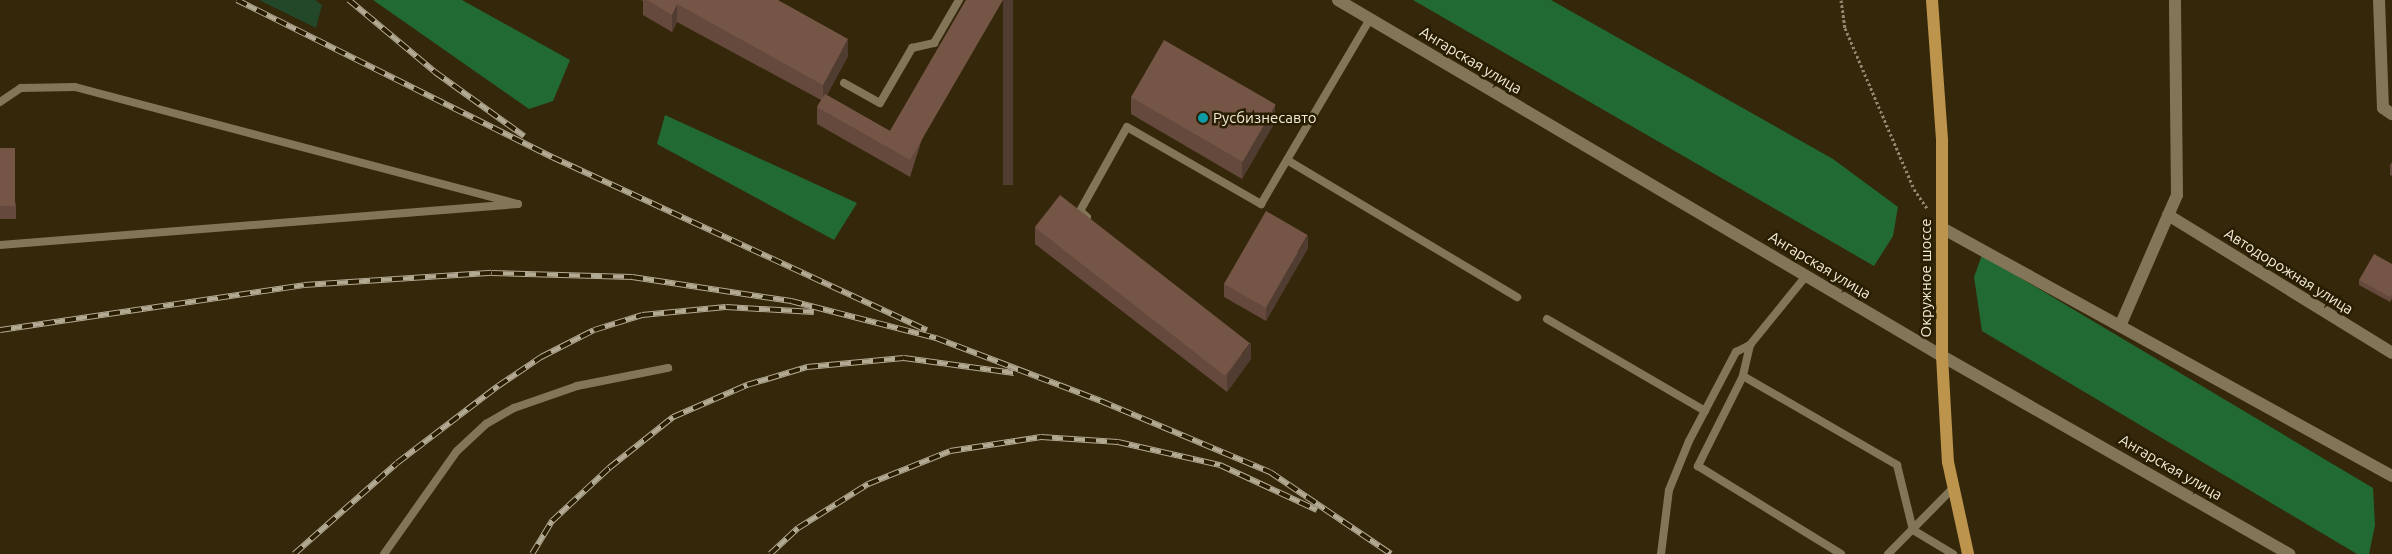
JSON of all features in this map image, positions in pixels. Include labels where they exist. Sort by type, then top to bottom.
[{"type":"main road","name":"Окружное шоссе","points":[[1932,0],[1942,141],[1942,356],[1948,462],[1968,554]]},
{"type":"street","name":"Ангарская улица","points":[[1338,0],[1942,356],[2289,554]]},
{"type":"street","points":[[2120,326],[2177,195],[2175,0]]},
{"type":"street","points":[[2379,0],[2388,111]]},
{"type":"street","name":"Автодорожная улица","points":[[2168,216],[2392,353]]},
{"type":"street","points":[[1942,228],[2392,476]]},
{"type":"lane","points":[[844,83],[880,103],[912,48],[934,43],[959,0]]},
{"type":"lane","points":[[1094,223],[1080,211],[1127,127],[1261,204],[1370,19]]},
{"type":"lane","points":[[0,102],[21,88],[75,86],[518,204],[0,245]]},
{"type":"lane","points":[[1288,160],[1517,297]]},
{"type":"lane","points":[[1661,554],[1669,490],[1705,411],[1736,352],[1750,345],[1806,276]]},
{"type":"lane","points":[[1547,319],[1705,411]]},
{"type":"lane","points":[[1750,345],[1743,376],[1698,466],[1841,554]]},
{"type":"lane","points":[[384,554],[457,451],[486,424],[514,408],[577,386],[668,368]]},
{"type":"lane","points":[[1743,376],[1897,465],[1914,530],[1953,554]]},
{"type":"lane","points":[[1888,554],[1914,530],[1953,488]]},
{"type":"path","points":[[1841,0],[1845,28],[1914,189],[1942,228]]},
{"type":"green space","points":[[259,0],[315,0],[322,5],[316,28]]},
{"type":"green space","points":[[373,0],[462,0],[570,60],[553,101],[529,109]]},
{"type":"green space","points":[[1413,0],[1551,0],[1833,159],[1898,207],[1893,236],[1874,266]]},
{"type":"green space","points":[[665,115],[857,203],[834,240],[657,144]]},
{"type":"green space","points":[[1982,255],[2373,488],[2375,525],[2369,554],[2357,554],[1982,331],[1974,277]]},
{"type":"building","points":[[647,0],[778,0],[848,39],[823,85],[677,4],[672,15]]},
{"type":"building","points":[[966,0],[1003,0],[910,160],[817,107],[825,94],[890,131]]},
{"type":"building","name":"Русбизнесавто","points":[[1164,40],[1276,104],[1243,162],[1131,97]]},
{"type":"building","points":[[0,148],[15,148],[15,206],[0,206]]},
{"type":"building","points":[[1060,195],[1250,343],[1225,376],[1035,227]]},
{"type":"building","points":[[1266,211],[1308,235],[1266,308],[1224,284]]},
{"type":"building","points":[[2374,254],[2392,264],[2392,294],[2390,297],[2359,280]]},
{"type":"railway","points":[[237,0],[552,157],[927,330]]},
{"type":"railway","points":[[349,0],[435,72],[524,136]]},
{"type":"railway","points":[[0,330],[304,285],[492,273],[632,277],[791,301],[936,338],[1101,401],[1270,472],[1391,554]]},
{"type":"railway","points":[[294,554],[397,463],[498,386],[541,357],[594,330],[642,315],[726,307],[814,312]]},
{"type":"railway","points":[[532,554],[552,521],[609,468],[673,417],[747,385],[807,367],[904,358],[1014,373]]},
{"type":"railway","points":[[770,554],[798,528],[868,484],[950,451],[1041,437],[1118,442],[1220,465],[1317,510]]},
{"type":"place","name":"Русбизнесавто","points":[[1203,118]]}]
